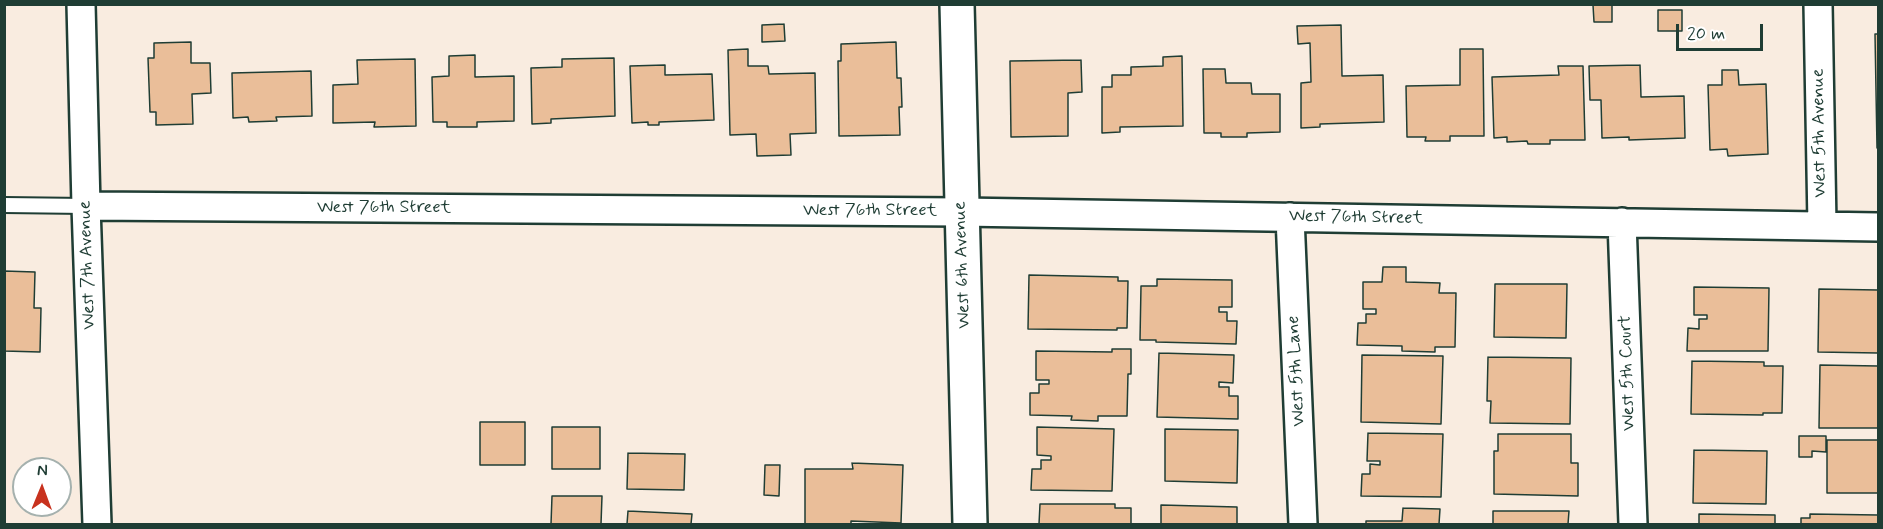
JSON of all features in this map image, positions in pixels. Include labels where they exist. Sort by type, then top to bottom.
[{"type":"street","name":"West 7th Avenue","points":[[81,4],[97,525]]},
{"type":"street","name":"West 6th Avenue","points":[[957,4],[970,525]]},
{"type":"street","name":"West 5th Avenue","points":[[1818,4],[1822,225]]},
{"type":"street","name":"West 76th Street","points":[[86,206],[962,212],[1878,227]]},
{"type":"street","name":"West 5th Lane","points":[[1290,217],[1304,525]]},
{"type":"street","name":"West 5th Court","points":[[1622,222],[1633,525]]},
{"type":"lane","name":"West 76th Street","points":[[4,205],[86,206]]},
{"type":"building","points":[[1593,5],[1612,5],[1612,22],[1594,22]]},
{"type":"building","points":[[1658,10],[1682,10],[1682,31],[1658,31]]},
{"type":"building","points":[[784,24],[785,41],[762,42],[762,25]]},
{"type":"building","points":[[1341,25],[1342,76],[1383,75],[1384,122],[1320,124],[1320,127],[1301,128],[1301,83],[1311,82],[1310,43],[1298,44],[1297,26]]},
{"type":"building","points":[[1875,34],[1878,34],[1878,148],[1877,148]]},
{"type":"building","points":[[191,42],[191,63],[210,63],[211,93],[192,94],[193,124],[156,125],[156,112],[150,112],[148,58],[154,58],[154,43]]},
{"type":"building","points":[[896,42],[897,78],[901,78],[900,135],[839,136],[838,61],[841,61],[841,44]]},
{"type":"building","points":[[748,49],[748,66],[768,66],[769,74],[815,73],[816,133],[790,134],[791,155],[757,156],[756,134],[730,135],[728,50]]},
{"type":"building","points":[[1460,49],[1483,49],[1484,136],[1450,136],[1450,141],[1425,141],[1426,137],[1407,137],[1406,86],[1460,85]]},
{"type":"building","points":[[475,55],[475,77],[514,76],[514,121],[477,122],[477,127],[447,127],[447,122],[433,122],[432,77],[449,76],[449,56]]},
{"type":"building","points":[[1182,56],[1183,126],[1120,127],[1120,132],[1102,133],[1102,87],[1112,87],[1112,75],[1131,75],[1131,67],[1163,66],[1163,57]]},
{"type":"building","points":[[614,58],[615,116],[551,119],[551,123],[532,124],[531,68],[562,67],[562,59]]},
{"type":"building","points":[[415,59],[416,126],[374,127],[375,122],[333,123],[333,85],[358,84],[357,60]]},
{"type":"building","points":[[1081,60],[1082,92],[1068,93],[1068,136],[1011,137],[1010,61]]},
{"type":"building","points":[[665,65],[665,75],[712,74],[714,120],[659,122],[659,125],[648,125],[648,122],[632,123],[630,66]]},
{"type":"building","points":[[1640,65],[1641,97],[1684,96],[1685,138],[1629,140],[1629,137],[1602,138],[1601,100],[1590,100],[1589,66]]},
{"type":"building","points":[[1558,66],[1583,66],[1585,140],[1550,140],[1550,144],[1528,144],[1527,141],[1507,142],[1507,137],[1494,138],[1492,77],[1559,75]]},
{"type":"building","points":[[1203,69],[1225,69],[1226,83],[1251,83],[1252,94],[1280,94],[1280,132],[1247,133],[1247,137],[1221,137],[1221,133],[1204,133]]},
{"type":"building","points":[[1722,70],[1738,70],[1739,85],[1766,84],[1768,154],[1728,156],[1727,149],[1710,150],[1708,85],[1722,85]]},
{"type":"building","points":[[311,71],[312,116],[276,117],[277,121],[249,122],[248,117],[233,118],[232,73]]},
{"type":"building","points":[[1383,267],[1406,267],[1406,282],[1440,283],[1439,293],[1456,293],[1455,347],[1435,347],[1435,352],[1402,351],[1402,346],[1357,345],[1358,323],[1366,323],[1366,314],[1376,314],[1376,309],[1363,309],[1363,282],[1382,282]]},
{"type":"building","points":[[4,271],[35,272],[34,308],[41,308],[40,352],[4,351]]},
{"type":"building","points":[[1029,275],[1118,277],[1118,281],[1128,281],[1127,328],[1117,328],[1117,330],[1028,329]]},
{"type":"building","points":[[1157,279],[1232,280],[1232,307],[1219,307],[1219,312],[1227,312],[1227,321],[1237,321],[1236,344],[1140,340],[1141,286],[1157,286]]},
{"type":"building","points":[[1495,284],[1567,284],[1566,338],[1494,337]]},
{"type":"building","points":[[1694,287],[1769,288],[1768,351],[1687,351],[1688,328],[1699,329],[1699,319],[1707,319],[1707,315],[1694,315]]},
{"type":"building","points":[[1819,289],[1878,290],[1878,353],[1818,352]]},
{"type":"building","points":[[1112,349],[1131,349],[1127,416],[1098,416],[1098,421],[1071,420],[1072,416],[1030,415],[1030,393],[1039,393],[1039,384],[1049,384],[1049,380],[1036,380],[1036,351],[1112,352]]},
{"type":"building","points":[[1159,353],[1234,355],[1233,383],[1219,382],[1219,387],[1229,387],[1229,396],[1238,396],[1238,419],[1157,417]]},
{"type":"building","points":[[1362,355],[1443,356],[1441,424],[1361,422]]},
{"type":"building","points":[[1488,357],[1571,358],[1570,424],[1490,423],[1491,401],[1487,401]]},
{"type":"building","points":[[1692,361],[1764,362],[1764,366],[1783,366],[1782,413],[1691,414]]},
{"type":"building","points":[[1820,365],[1878,366],[1878,428],[1819,428]]},
{"type":"building","points":[[480,422],[525,422],[525,465],[480,465]]},
{"type":"building","points":[[552,427],[600,427],[600,469],[552,469]]},
{"type":"building","points":[[1037,427],[1114,429],[1112,491],[1031,490],[1032,469],[1041,469],[1041,460],[1051,460],[1051,456],[1037,455]]},
{"type":"building","points":[[1165,429],[1238,430],[1237,483],[1165,481]]},
{"type":"building","points":[[1368,433],[1443,434],[1441,497],[1361,496],[1362,474],[1370,474],[1370,464],[1380,465],[1380,461],[1367,461]]},
{"type":"building","points":[[1498,434],[1571,434],[1571,463],[1578,463],[1578,496],[1494,494],[1494,451],[1498,451]]},
{"type":"building","points":[[1799,436],[1826,436],[1826,452],[1812,451],[1812,457],[1799,457]]},
{"type":"building","points":[[1827,440],[1878,440],[1878,493],[1827,493]]},
{"type":"building","points":[[1694,450],[1767,451],[1766,504],[1693,503]]},
{"type":"building","points":[[628,453],[685,454],[684,490],[627,489]]},
{"type":"building","points":[[852,463],[903,465],[901,523],[851,521],[851,524],[805,524],[805,469],[853,469]]},
{"type":"building","points":[[765,465],[780,465],[779,496],[764,495]]},
{"type":"building","points":[[552,496],[602,496],[601,524],[551,524]]},
{"type":"building","points":[[1040,504],[1115,504],[1115,508],[1131,508],[1131,524],[1039,524]]},
{"type":"building","points":[[1161,505],[1237,507],[1237,524],[1161,524]]},
{"type":"building","points":[[1403,508],[1440,509],[1439,524],[1366,524],[1366,521],[1402,521]]},
{"type":"building","points":[[628,511],[692,514],[691,524],[627,524]]},
{"type":"building","points":[[1493,511],[1569,511],[1568,524],[1493,524]]},
{"type":"building","points":[[1699,514],[1775,515],[1775,524],[1699,524]]},
{"type":"building","points":[[1810,514],[1878,515],[1878,524],[1801,524],[1801,518],[1810,518]]}]
